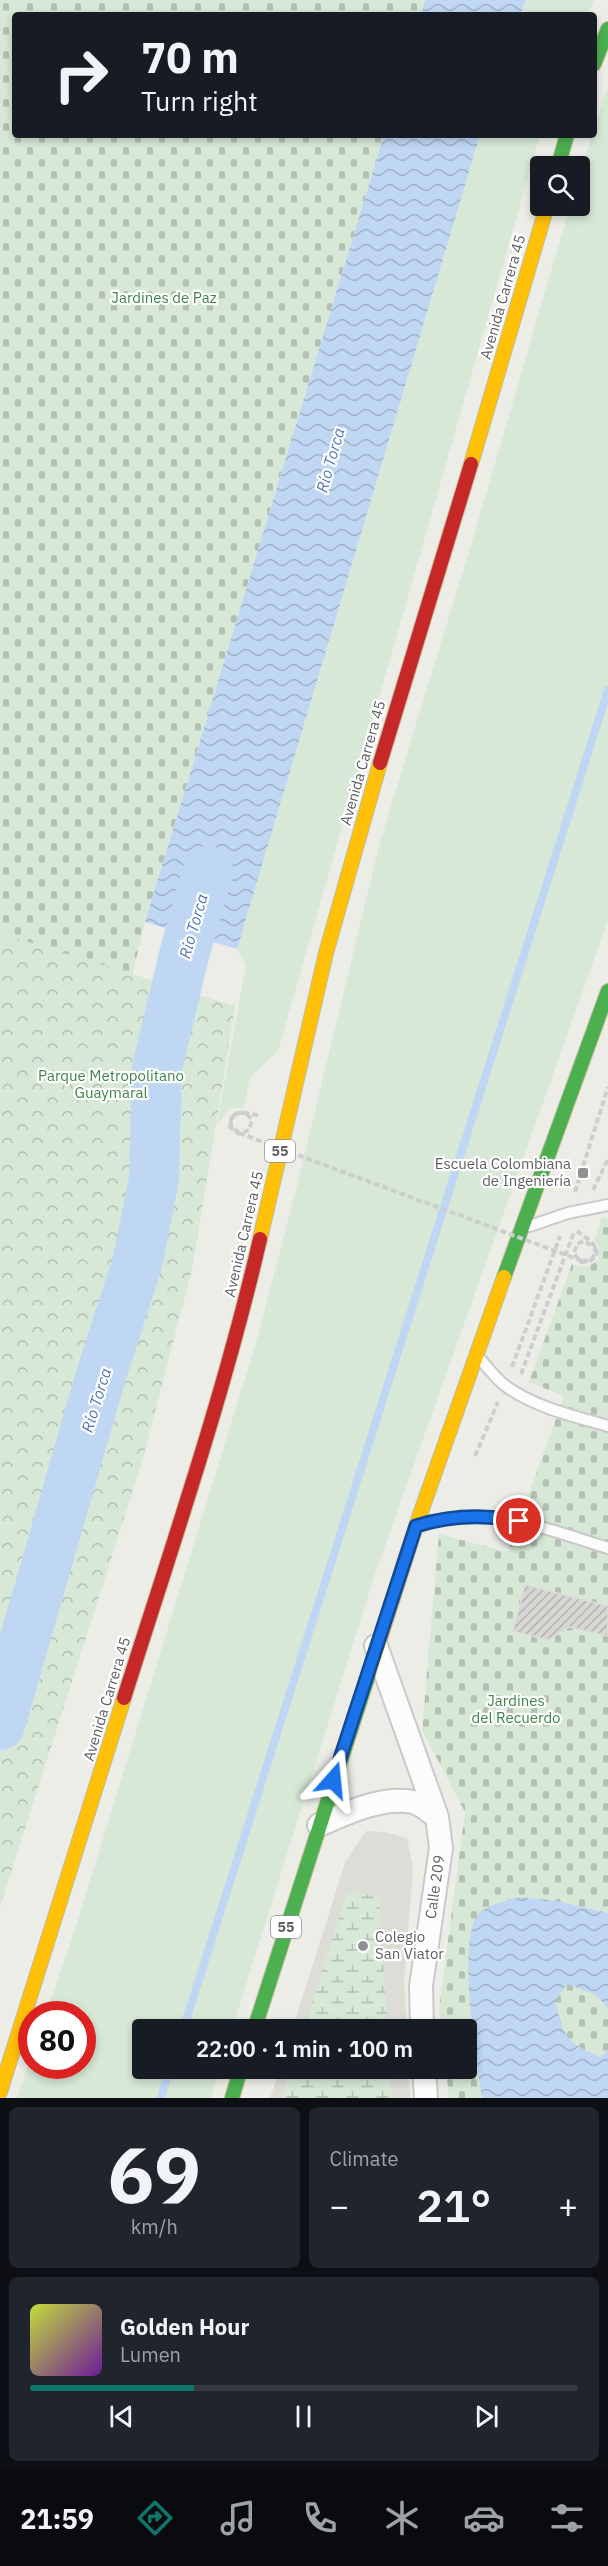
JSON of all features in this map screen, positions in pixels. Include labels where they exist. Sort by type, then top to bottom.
[{"type":"highway","points":[[597,56],[608,29]]},
{"type":"highway","points":[[561,156],[566,138]]},
{"type":"highway","name":"Avenida Carrera 45","points":[[0,2092],[212,1418],[247,1295],[326,953],[386,740],[453,526],[544,216]]},
{"type":"highway","name":"55","points":[[257,2019],[416,1526],[608,991]]},
{"type":"highway","points":[[232,2098],[238,2079]]},
{"type":"street","name":"Calle 209","points":[[376,1646],[437,1817],[441,1848],[421,1986],[422,2019]]},
{"type":"street","points":[[319,1825],[356,1809],[389,1803],[414,1802],[437,1817]]},
{"type":"street","points":[[425,2079],[426,2098]]},
{"type":"lane","points":[[521,1230],[542,1220],[608,1205]]},
{"type":"lane","points":[[477,1356],[510,1389],[558,1412],[608,1426]]},
{"type":"lane","points":[[416,1526],[441,1518],[493,1516],[519,1521],[608,1548]]},
{"type":"path","points":[[510,1389],[608,1087]]},
{"type":"path","points":[[245,1112],[235,1113],[230,1120],[230,1127],[238,1134],[243,1134],[249,1130],[252,1120],[248,1114],[238,1113],[233,1117],[231,1126],[239,1133],[250,1137],[261,1141],[416,1199],[471,1220],[549,1249],[571,1257],[582,1261],[591,1260],[595,1254],[595,1248],[587,1242],[580,1242],[575,1246],[576,1257],[578,1260],[581,1262],[591,1261],[597,1251],[594,1244],[575,1228],[510,1389],[472,1463]]},
{"type":"path","points":[[582,1210],[608,1160]]},
{"type":"shaded area","name":"Colegio San Viator","points":[[366,1831],[385,1832],[407,1838],[413,1868],[404,1983],[406,2019],[295,2019],[345,1863]]},
{"type":"shaded area","points":[[277,2079],[409,2079],[410,2098],[270,2098]]},
{"type":"green space","name":"Jardines de Paz","points":[[0,0],[425,0],[422,12],[12,12],[12,138],[383,138],[145,922],[132,976],[0,933]]},
{"type":"green space","points":[[526,0],[594,0],[588,12],[521,12]]},
{"type":"green space","points":[[608,85],[608,920],[375,1574],[235,2019],[132,2019],[132,2079],[217,2079],[211,2098],[17,2098],[23,2079],[96,2079],[96,2001],[50,2001],[75,1929],[256,1343],[295,1194],[380,842],[475,532],[567,216],[590,216],[590,156],[586,156],[591,138],[597,138],[597,120]]},
{"type":"green space","points":[[479,138],[539,138],[534,156],[530,156],[530,170],[278,1051],[250,1077],[244,1108],[231,1108],[217,1124],[246,965],[237,949]]},
{"type":"green space","name":"Parque Metropolitano Guaymaral","points":[[0,933],[235,1006],[193,1265],[142,1462],[0,1907]]},
{"type":"green space","name":"Jardines del Recuerdo","points":[[602,1217],[608,1219],[608,2098],[449,2098],[447,2079],[477,2079],[477,2019],[440,2019],[439,2009],[465,1812],[422,1730],[439,1534],[508,1552],[564,1396],[529,1382],[572,1264],[585,1266],[595,1262],[600,1252],[595,1239]]},
{"type":"green space","points":[[347,1892],[379,1896],[387,2019],[307,2019]]},
{"type":"green space","points":[[288,2079],[391,2079],[392,2098],[282,2098]]},
{"type":"water","points":[[425,0],[526,0],[521,12],[422,12]]},
{"type":"water","points":[[383,138],[479,138],[237,949],[145,922]]},
{"type":"water","points":[[520,1897],[557,1901],[608,1913],[608,2008],[596,1995],[567,1984],[555,2001],[564,2031],[573,2042],[600,2057],[608,2050],[608,2098],[482,2098],[477,2061],[477,2019],[472,2019],[470,2003],[469,1950],[472,1929],[478,1915],[498,1903]]},
{"type":"building","points":[[525,1585],[608,1606],[608,1636],[569,1627],[548,1640],[513,1631]]},
{"type":"waterway","points":[[186,2019],[608,690]]},
{"type":"waterway","name":"Río Torca","points":[[0,1725],[102,1372],[137,1264],[154,1179],[157,1068],[185,951],[208,871]]},
{"type":"waterway","points":[[161,2098],[167,2079]]},
{"type":"traffic: fast","points":[[597,56],[608,29]]},
{"type":"traffic: fast","points":[[561,156],[566,138]]},
{"type":"traffic: fast","points":[[504,1277],[608,991]]},
{"type":"traffic: fast","points":[[258,2019],[370,1670]]},
{"type":"traffic: fast","points":[[232,2098],[238,2079]]},
{"type":"traffic: slow","points":[[471,464],[544,216]]},
{"type":"traffic: slow","points":[[260,1239],[326,953],[380,763]]},
{"type":"traffic: slow","points":[[370,1670],[416,1526],[504,1277]]},
{"type":"traffic: slow","points":[[0,2092],[124,1698]]},
{"type":"traffic: jam","points":[[380,763],[471,464]]},
{"type":"traffic: jam","points":[[124,1698],[214,1413],[260,1239]]},
{"type":"place","name":"Escuela Colombiana de Ingeniería","points":[[583,1173]]},
{"type":"place","name":"Colegio San Viator","points":[[363,1946]]},
{"type":"route","points":[[333,1780],[416,1526],[441,1518],[467,1516],[493,1516],[519,1521]]}]
